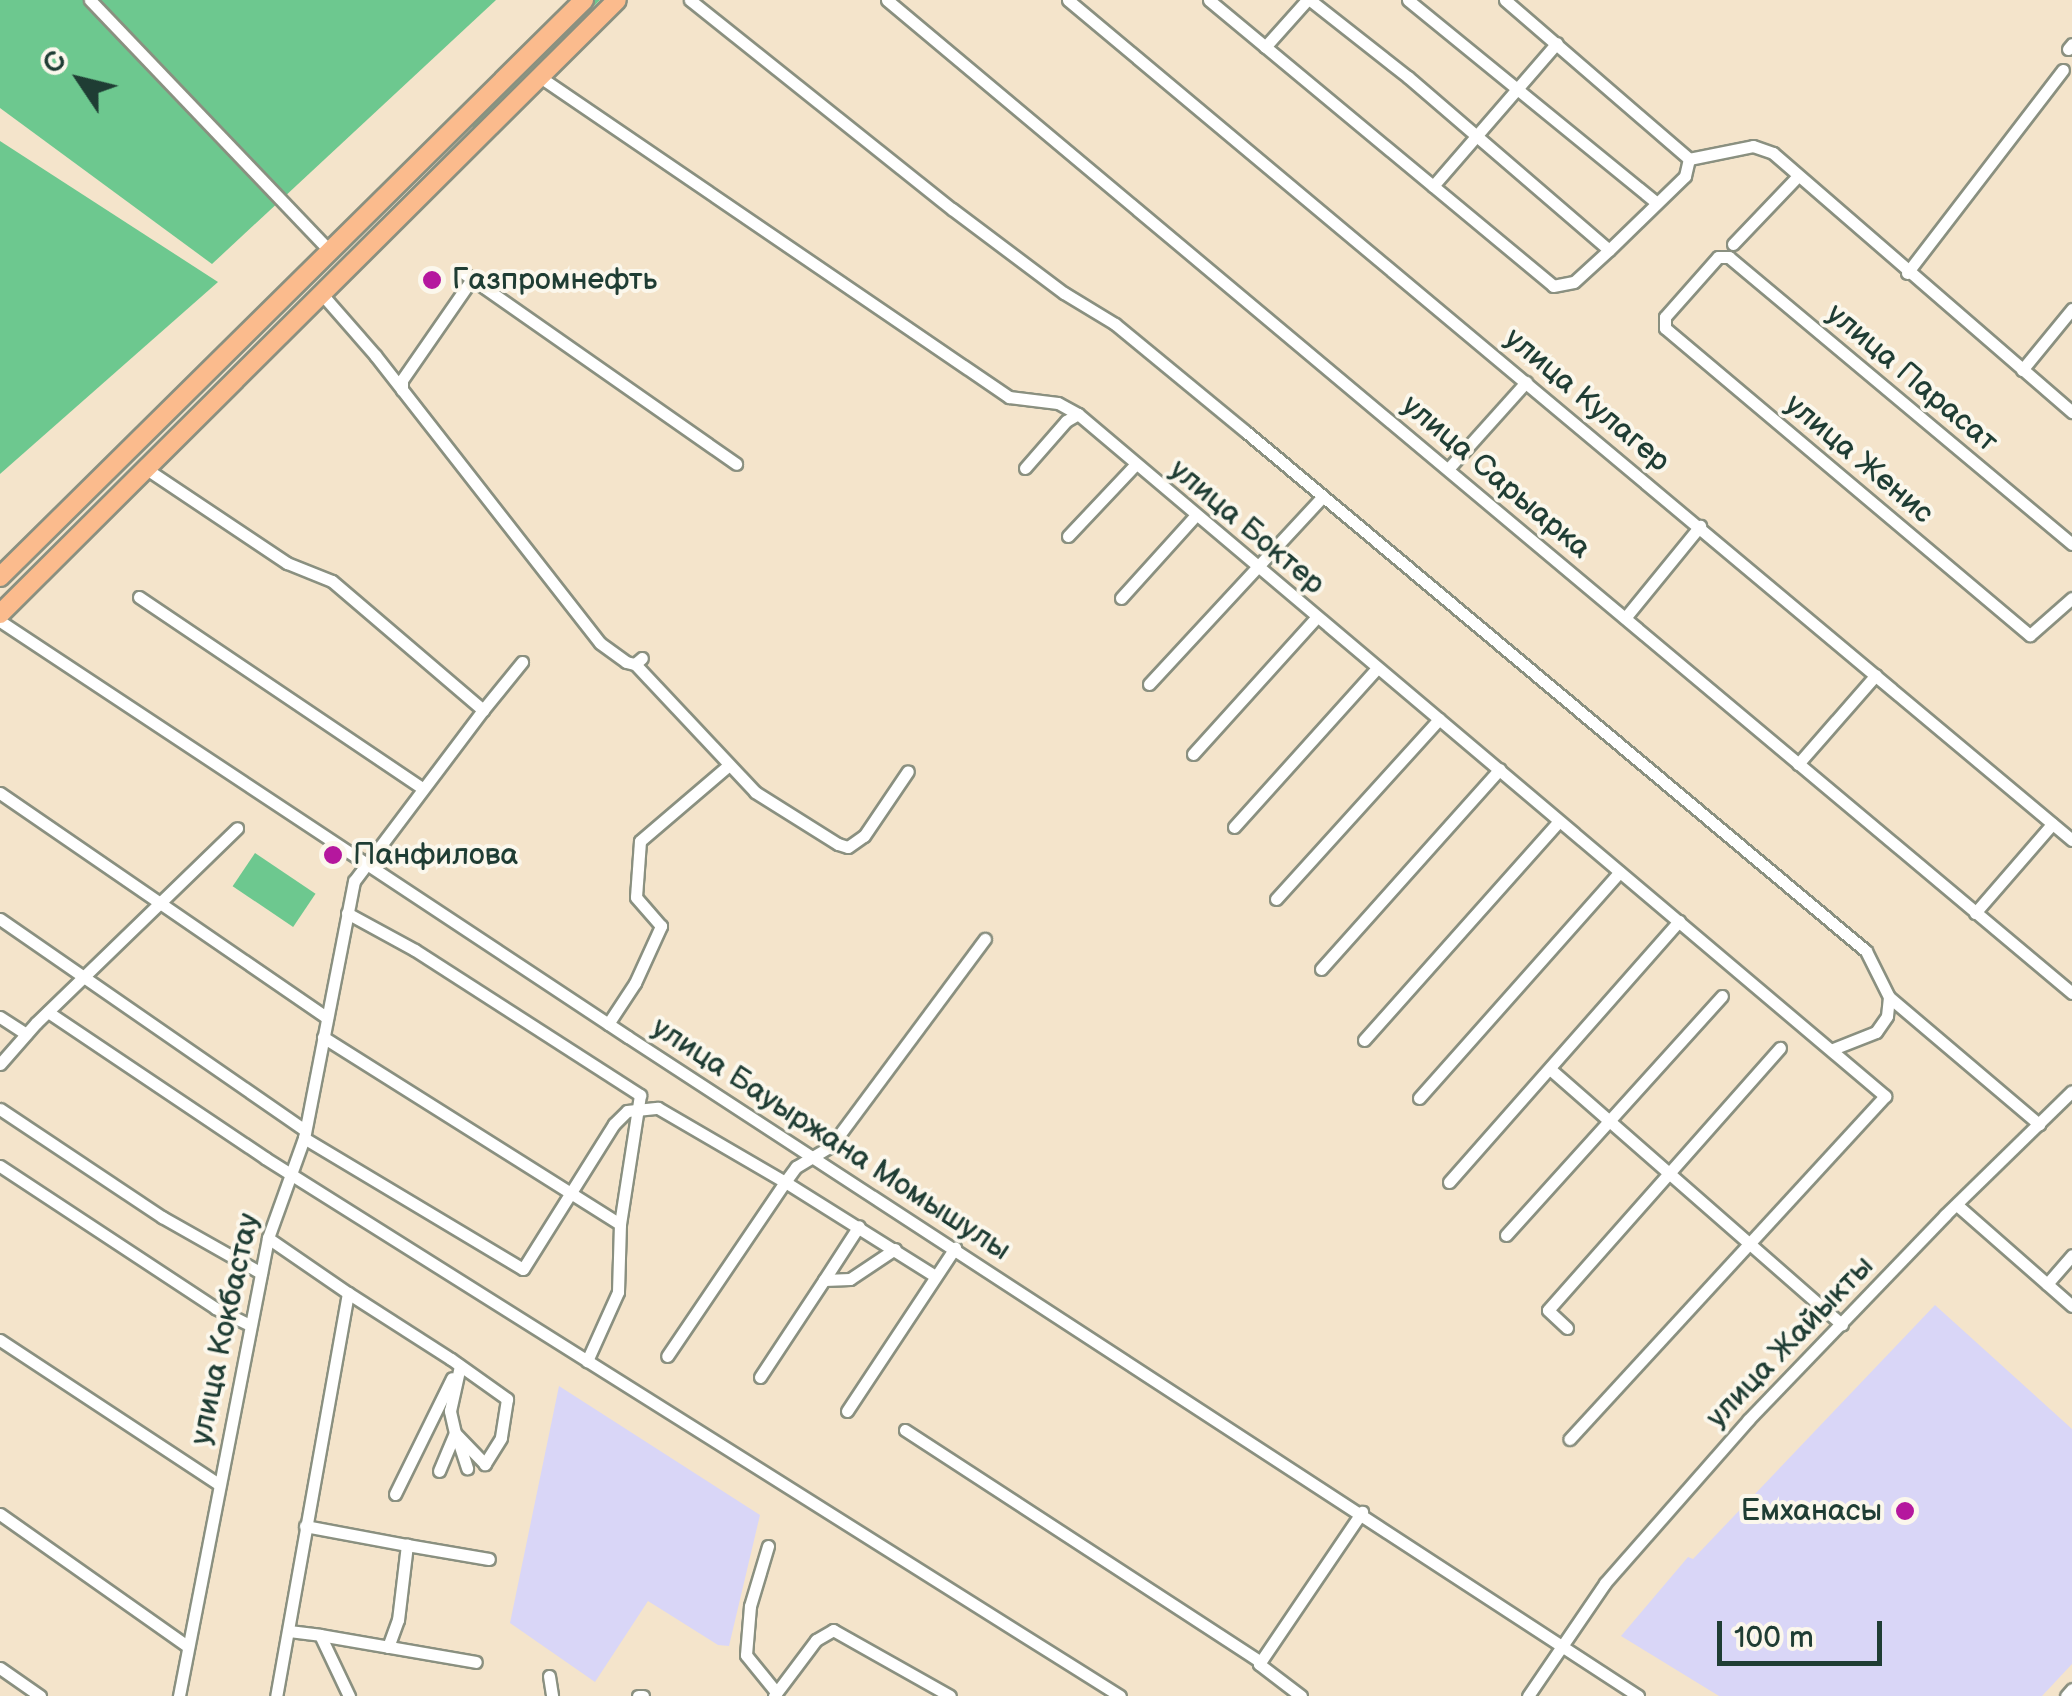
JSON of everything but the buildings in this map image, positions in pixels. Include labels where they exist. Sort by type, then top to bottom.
[{"type":"highway","points":[[0,577],[584,0]]},
{"type":"highway","points":[[0,617],[320,292],[617,0]]},
{"type":"highway","points":[[451,130],[468,148]]},
{"type":"street","points":[[690,0],[952,210],[1064,293],[1115,324],[1866,951],[1889,997],[2039,1124]]},
{"type":"street","name":"улица Сарыарка","points":[[888,0],[2072,993]]},
{"type":"street","name":"улица Кулагер","points":[[1068,0],[2072,840]]},
{"type":"street","points":[[1209,0],[1553,286],[1574,282],[1609,250],[1684,176],[1689,159]]},
{"type":"street","points":[[1265,47],[1308,0],[1609,250]]},
{"type":"street","points":[[1408,0],[1516,92],[1656,202]]},
{"type":"street","points":[[1505,0],[1689,159]]},
{"type":"street","points":[[97,2],[330,251]]},
{"type":"street","points":[[1433,186],[1557,42]]},
{"type":"street","points":[[1906,272],[2064,70]]},
{"type":"street","name":"улица Боктер","points":[[540,77],[1009,397],[1058,403],[1078,414],[1885,1096],[1748,1244]]},
{"type":"street","points":[[1689,159],[1753,146],[1773,153],[2072,412]]},
{"type":"street","points":[[1733,244],[1798,176]]},
{"type":"street","name":"улица Женис","points":[[1718,257],[1665,317],[1665,328],[2030,635],[2072,598]]},
{"type":"street","name":"улица Парасат","points":[[1718,257],[1728,257],[2072,544]]},
{"type":"street","points":[[402,390],[402,380],[469,276],[736,464]]},
{"type":"street","points":[[320,292],[600,643],[620,659],[639,661],[755,792],[848,846],[864,836],[908,771]]},
{"type":"street","points":[[2022,370],[2072,309]]},
{"type":"street","points":[[1448,469],[1526,382]]},
{"type":"street","points":[[1025,468],[1066,421],[1078,414]]},
{"type":"street","points":[[1068,536],[1134,465]]},
{"type":"street","points":[[145,468],[287,563],[332,581],[483,710]]},
{"type":"street","points":[[1149,684],[1322,497]]},
{"type":"street","points":[[1121,598],[1196,515]]},
{"type":"street","points":[[1625,618],[1700,526]]},
{"type":"street","points":[[139,597],[422,788]]},
{"type":"street","name":"улица Бауыржана Момышулы","points":[[0,617],[608,1024],[1362,1512],[1638,1696]]},
{"type":"street","points":[[1193,754],[1316,618]]},
{"type":"street","name":"улица Кокбастау","points":[[179,1696],[268,1238],[305,1134],[354,881],[522,662]]},
{"type":"street","points":[[1234,827],[1377,668]]},
{"type":"street","points":[[1798,764],[1876,675]]},
{"type":"street","points":[[1276,899],[1439,719]]},
{"type":"street","points":[[608,1024],[635,984],[661,926],[636,897],[640,841],[729,765]]},
{"type":"street","points":[[1321,969],[1500,769]]},
{"type":"street","points":[[0,793],[327,1018]]},
{"type":"street","points":[[1364,1040],[1559,821]]},
{"type":"street","points":[[1975,913],[2052,824]]},
{"type":"street","points":[[0,1064],[237,828]]},
{"type":"street","points":[[1420,1098],[1620,872]]},
{"type":"street","points":[[347,912],[357,914],[640,1095],[620,1224],[618,1292],[588,1361]]},
{"type":"street","points":[[0,919],[305,1134],[523,1269],[614,1124],[627,1111],[640,1107],[658,1108],[859,1226],[935,1276]]},
{"type":"street","points":[[1449,1182],[1678,921]]},
{"type":"street","points":[[667,1356],[796,1167],[831,1146],[985,939]]},
{"type":"street","points":[[1506,1236],[1722,996]]},
{"type":"street","points":[[1833,1049],[1876,1032],[1887,1016],[1889,997]]},
{"type":"street","points":[[48,1012],[292,1175],[1120,1696]]},
{"type":"street","points":[[0,1016],[26,1034]]},
{"type":"street","points":[[324,1038],[620,1224]]},
{"type":"street","points":[[1567,1328],[1548,1310],[1780,1048]]},
{"type":"street","points":[[1550,1069],[1842,1324]]},
{"type":"street","name":"улица Жайыкты","points":[[1528,1696],[1561,1642],[1659,1520],[1842,1324],[2072,1091]]},
{"type":"street","points":[[0,1110],[162,1217],[261,1273]]},
{"type":"street","points":[[794,1144],[796,1167]]},
{"type":"street","points":[[0,1166],[215,1308],[250,1325]]},
{"type":"street","points":[[1957,1205],[2072,1306]]},
{"type":"street","points":[[760,1377],[859,1226]]},
{"type":"street","points":[[268,1238],[507,1399],[501,1438],[485,1464],[456,1433]]},
{"type":"street","points":[[1570,1439],[1748,1244]]},
{"type":"street","points":[[847,1411],[955,1248]]},
{"type":"street","points":[[824,1280],[850,1280],[895,1249]]},
{"type":"street","points":[[2047,1284],[2072,1255]]},
{"type":"street","points":[[276,1696],[348,1294]]},
{"type":"street","points":[[0,1340],[218,1484]]},
{"type":"street","points":[[460,1366],[450,1412],[467,1468]]},
{"type":"street","points":[[395,1494],[460,1366]]},
{"type":"street","points":[[905,1430],[1260,1661]]},
{"type":"street","points":[[440,1470],[456,1433]]},
{"type":"street","points":[[1301,1696],[1261,1669],[1260,1661],[1362,1512]]},
{"type":"street","points":[[0,1514],[186,1646]]},
{"type":"street","points":[[306,1526],[489,1559]]},
{"type":"street","points":[[388,1647],[398,1620],[407,1544]]},
{"type":"street","points":[[768,1546],[750,1606],[746,1655],[775,1694],[816,1640],[833,1630],[950,1696]]},
{"type":"street","points":[[288,1631],[476,1662]]},
{"type":"street","points":[[320,1635],[350,1696]]},
{"type":"street","points":[[0,1668],[31,1693]]},
{"type":"street","points":[[549,1676],[552,1696]]},
{"type":"street","points":[[2066,1696],[2072,1689]]},
{"type":"shaded area","name":"Емханасы","points":[[1935,1305],[2072,1429],[2072,1664],[2042,1696],[1719,1696],[1621,1636],[1688,1557],[1693,1559]]},
{"type":"shaded area","points":[[559,1386],[760,1515],[729,1646],[718,1645],[648,1601],[595,1682],[510,1623]]},
{"type":"green space","points":[[0,0],[496,0],[212,264],[0,108]]},
{"type":"green space","points":[[590,0],[600,0],[473,128],[470,118]]},
{"type":"green space","points":[[0,141],[218,282],[0,474]]},
{"type":"green space","points":[[255,853],[316,894],[293,927],[233,886]]},
{"type":"place","name":"Газпромнефть","points":[[432,280]]},
{"type":"place","name":"Панфилова","points":[[333,855]]},
{"type":"place","name":"Емханасы","points":[[1905,1511]]}]
